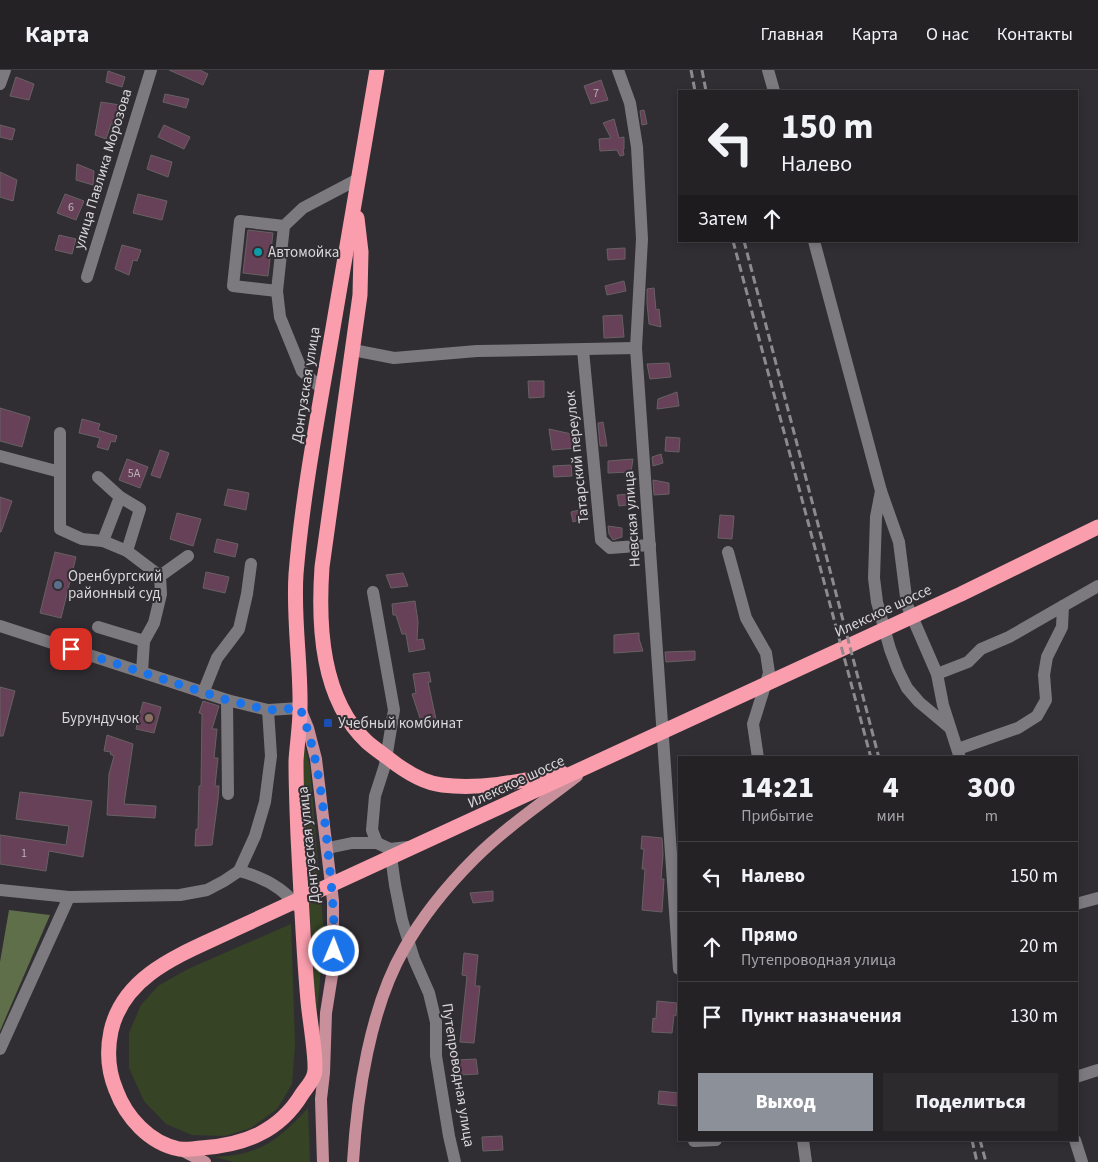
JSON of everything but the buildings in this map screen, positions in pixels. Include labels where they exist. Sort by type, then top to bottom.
[{"type":"highway","name":"Донгузская улица","points":[[316,1073],[308,1003],[296,767],[300,708],[296,578],[322,389],[377,70]]},
{"type":"highway","points":[[355,203],[361,252],[360,295],[322,567],[320,602],[321,632],[334,690],[348,718],[366,741],[410,774],[439,785],[490,786],[586,769]]},
{"type":"highway","name":"Илекское шоссе","points":[[180,1150],[151,1136],[137,1125],[125,1109],[115,1089],[110,1073],[108,1055],[112,1026],[126,997],[135,985],[151,971],[233,930],[586,769],[961,594],[1098,527]]},
{"type":"highway","points":[[180,1150],[219,1147],[263,1133],[280,1122],[294,1108],[316,1073]]},
{"type":"main road","name":"Донгузская улица","points":[[300,708],[308,728],[316,759],[334,902],[333,969],[326,1013],[321,1100],[323,1162]]},
{"type":"main road","points":[[353,1161],[357,1114],[368,1050],[390,978],[403,950],[446,889],[474,859],[506,830],[586,769]]},
{"type":"main road","name":"Донгузская улица","points":[[316,1073],[321,1100]]},
{"type":"main road","points":[[180,1150],[205,1162]]},
{"type":"street","points":[[0,84],[5,70]]},
{"type":"street","name":"улица Павлика Морозова","points":[[87,277],[151,70]]},
{"type":"street","name":"Невская улица","points":[[618,70],[630,103],[637,147],[642,239],[636,348],[678,955]]},
{"type":"street","points":[[768,70],[774,90]]},
{"type":"street","points":[[322,389],[302,371],[280,316],[277,291],[284,226],[303,208],[358,179]]},
{"type":"street","points":[[277,291],[233,286],[240,222],[284,226]]},
{"type":"street","points":[[814,242],[881,490],[899,542],[907,605],[937,674],[943,705],[959,754],[1018,728],[1037,716],[1046,700],[1044,675],[1047,657],[1062,627],[1063,606]]},
{"type":"street","points":[[353,350],[394,358],[477,351],[636,348]]},
{"type":"street","name":"Татарский переулок","points":[[583,350],[601,540],[610,548],[650,545]]},
{"type":"street","points":[[60,433],[60,530],[82,539],[103,541],[127,551],[160,576],[161,594],[154,623],[144,641],[142,672]]},
{"type":"street","points":[[0,456],[60,472]]},
{"type":"street","points":[[98,477],[120,497],[140,510],[127,551]]},
{"type":"street","points":[[881,490],[876,517],[874,578],[877,602],[890,649],[907,688],[919,702],[951,730]]},
{"type":"street","points":[[103,541],[120,497]]},
{"type":"street","points":[[728,552],[746,618],[766,653],[770,673],[753,724],[758,756]]},
{"type":"street","points":[[160,576],[188,556]]},
{"type":"street","points":[[203,693],[217,658],[239,629],[247,594],[251,564]]},
{"type":"street","points":[[937,674],[968,662],[980,649],[1009,637],[1098,586]]},
{"type":"street","points":[[373,592],[394,710],[385,765],[375,796],[372,830],[377,844]]},
{"type":"street","points":[[0,626],[227,700],[268,710],[300,708]]},
{"type":"street","points":[[98,627],[144,641]]},
{"type":"street","points":[[328,848],[352,843],[377,844],[390,849],[427,845],[663,740],[764,692]]},
{"type":"street","points":[[227,700],[228,794]]},
{"type":"street","points":[[0,890],[69,897],[180,895],[207,890],[239,871],[255,836],[265,802],[271,756],[268,710]]},
{"type":"street","name":"Путепроводная улица","points":[[390,849],[402,920],[414,959],[429,992],[436,1022],[436,1056],[455,1162]]},
{"type":"street","points":[[239,871],[254,874],[274,885],[288,894],[302,911]]},
{"type":"street","points":[[0,1049],[69,897]]},
{"type":"street","points":[[1078,903],[1098,898]]},
{"type":"street","points":[[1078,1076],[1098,1070]]},
{"type":"street","points":[[803,1141],[806,1162]]},
{"type":"street","points":[[1075,1141],[1082,1162]]},
{"type":"green space","points":[[302,736],[310,767],[323,923],[316,1022],[302,768]]},
{"type":"green space","points":[[9,910],[50,915],[0,1031],[0,962]]},
{"type":"green space","points":[[291,924],[295,1044],[292,1084],[277,1109],[251,1128],[225,1136],[192,1135],[166,1124],[144,1101],[129,1068],[129,1033],[141,1005],[158,986],[188,969]]},
{"type":"green space","points":[[308,1108],[310,1162],[234,1162],[215,1157],[244,1153],[268,1144],[288,1129]]},
{"type":"railway","points":[[691,70],[695,90]]},
{"type":"railway","points":[[702,70],[706,90]]},
{"type":"railway","points":[[733,242],[870,756]]},
{"type":"railway","points":[[744,242],[878,756]]},
{"type":"railway","points":[[972,1141],[977,1162]]},
{"type":"railway","points":[[980,1141],[986,1162]]},
{"type":"place","name":"Автомойка","points":[[258,252]]},
{"type":"place","name":"Оренбургский районный суд","points":[[58,585]]},
{"type":"place","name":"Бурундучок","points":[[149,718]]},
{"type":"place","name":"Учебный комбинат","points":[[328,723]]},
{"type":"route","points":[[71,649],[227,700],[268,710],[300,708],[308,728],[316,759],[323,807],[334,902],[334,951]]}]
